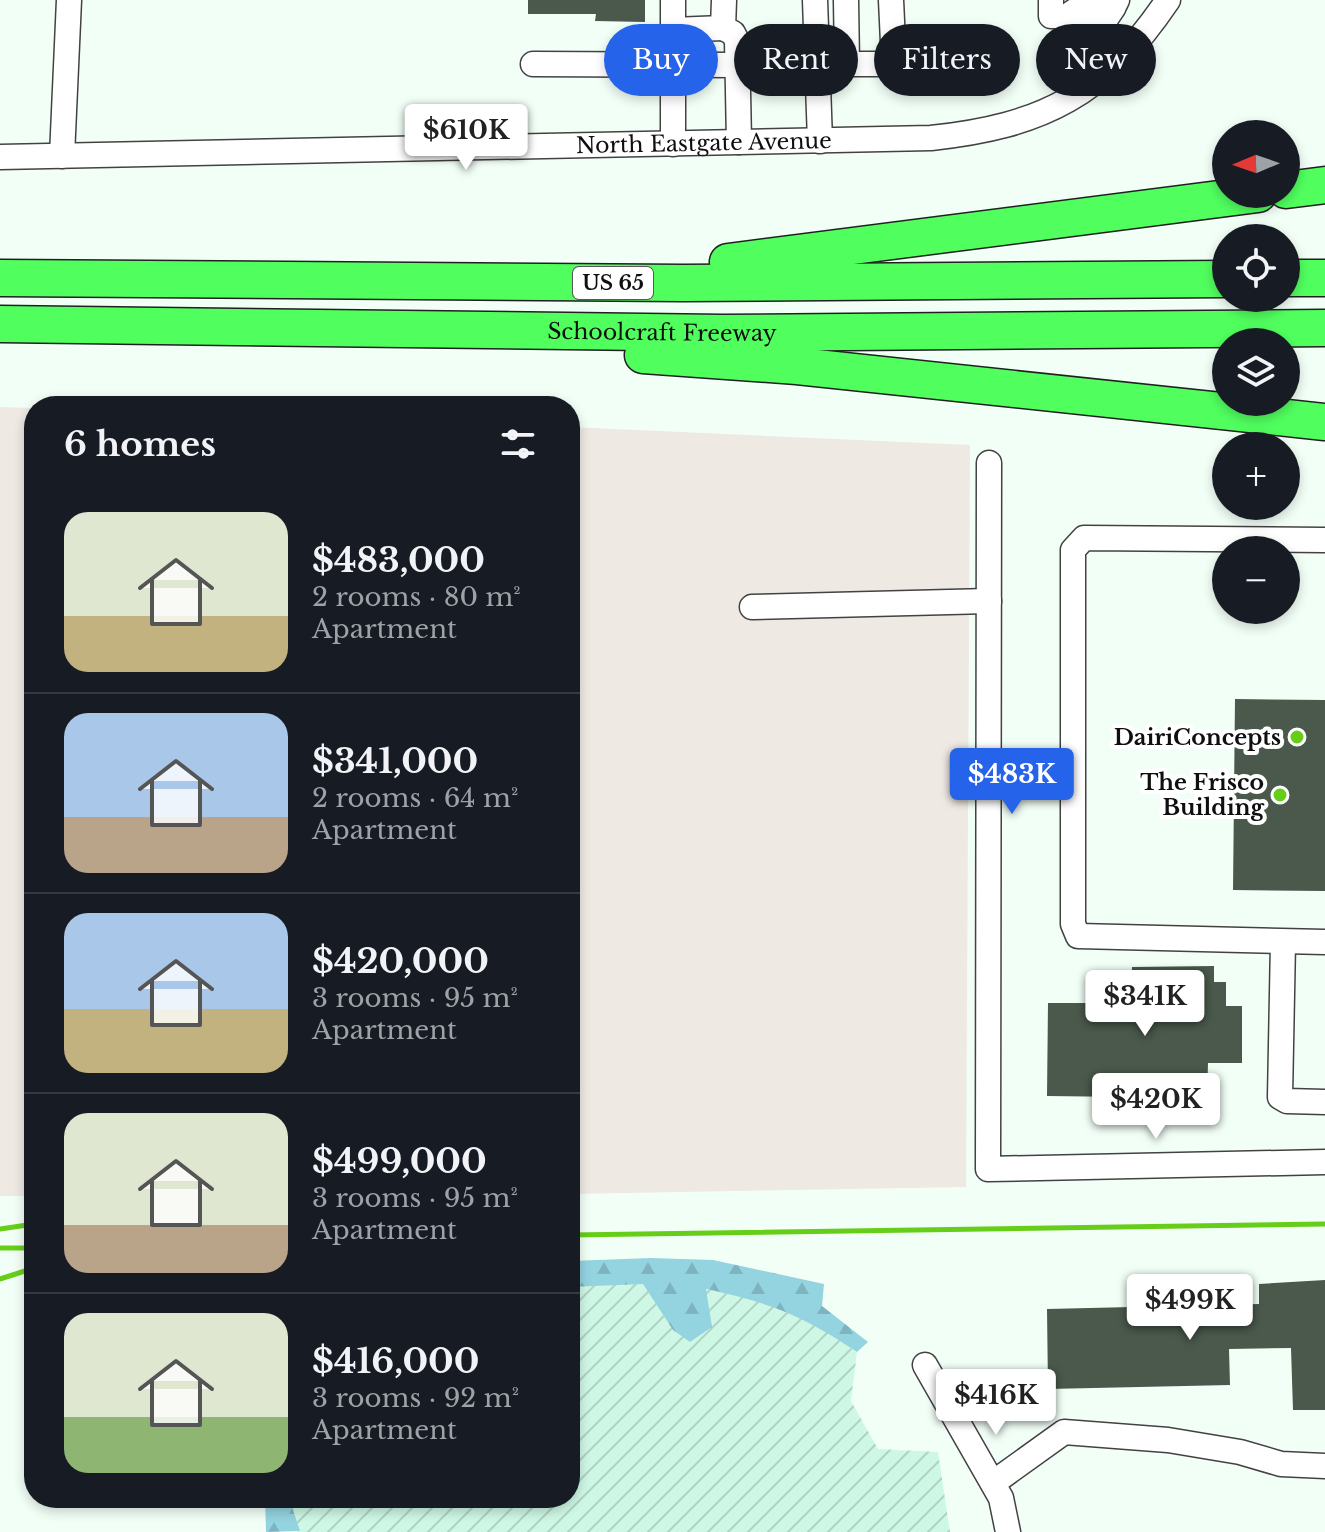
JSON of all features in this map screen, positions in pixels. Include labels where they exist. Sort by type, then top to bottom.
[{"type":"highway","points":[[1300,188],[1325,185]]},
{"type":"highway","points":[[355,282],[643,269],[762,259],[1212,200]]},
{"type":"highway","name":"US 65","points":[[0,278],[355,282],[1212,279]]},
{"type":"highway","points":[[1300,278],[1325,278]]},
{"type":"highway","name":"Schoolcraft Freeway","points":[[0,324],[376,331],[929,332],[1325,328]]},
{"type":"highway","points":[[376,331],[435,348],[728,360],[1325,422]]},
{"type":"street","points":[[62,156],[69,0]]},
{"type":"street","points":[[673,0],[673,24]]},
{"type":"street","points":[[723,28],[724,0]]},
{"type":"street","points":[[815,0],[820,141]]},
{"type":"street","points":[[846,0],[847,64],[894,64],[891,0]]},
{"type":"street","name":"North Eastgate Avenue","points":[[0,157],[820,141],[931,138],[979,133],[1026,121],[1071,99],[1111,71],[1146,32],[1168,0]]},
{"type":"street","points":[[1057,10],[1082,5],[1115,4]]},
{"type":"street","points":[[718,28],[734,35]]},
{"type":"street","points":[[533,64],[604,65]]},
{"type":"street","points":[[673,96],[673,144]]},
{"type":"street","points":[[738,96],[739,142]]},
{"type":"street","points":[[989,463],[988,1169],[1325,1162]]},
{"type":"street","points":[[1325,540],[1084,538],[1073,550],[1073,924],[1078,936],[1325,942]]},
{"type":"street","points":[[752,607],[989,601]]},
{"type":"street","points":[[1283,942],[1280,1097],[1287,1101],[1325,1102]]},
{"type":"street","points":[[925,1365],[1001,1498],[1008,1532]]},
{"type":"street","points":[[993,1483],[1064,1432],[1168,1440],[1240,1452],[1281,1464],[1325,1466]]},
{"type":"shaded area","points":[[0,407],[24,408],[24,1196],[0,1196]]},
{"type":"shaded area","points":[[580,427],[970,445],[966,1187],[580,1194]]},
{"type":"green space","points":[[713,1260],[824,1284],[822,1306],[868,1342],[857,1352],[785,1312],[706,1289],[712,1327],[690,1342],[673,1330],[643,1284],[580,1287],[580,1261]]},
{"type":"green space","points":[[643,1283],[673,1330],[705,1289],[758,1300],[810,1321],[857,1352],[851,1401],[878,1449],[938,1452],[950,1532],[298,1532],[292,1508],[580,1508],[580,1286]]},
{"type":"green space","points":[[265,1508],[292,1508],[300,1531],[266,1532]]},
{"type":"building","points":[[528,0],[645,0],[645,22],[595,21],[596,14],[528,14]]},
{"type":"building","name":"The Frisco Building","points":[[1235,699],[1325,700],[1325,891],[1233,890]]},
{"type":"building","points":[[1214,966],[1214,982],[1226,982],[1226,1006],[1242,1006],[1242,1063],[1208,1063],[1207,1098],[1047,1096],[1048,1003],[1131,1003],[1132,967]]},
{"type":"building","points":[[1325,1280],[1325,1410],[1293,1410],[1291,1348],[1229,1349],[1230,1385],[1048,1389],[1047,1309],[1259,1304],[1259,1284]]},
{"type":"railway","points":[[580,1235],[1325,1224]]},
{"type":"railway","points":[[0,1229],[24,1225]]},
{"type":"railway","points":[[0,1248],[24,1248]]},
{"type":"railway","points":[[0,1279],[24,1271]]},
{"type":"place","name":"DairiConcepts","points":[[1297,737]]},
{"type":"place","name":"The Frisco Building","points":[[1280,795]]}]
